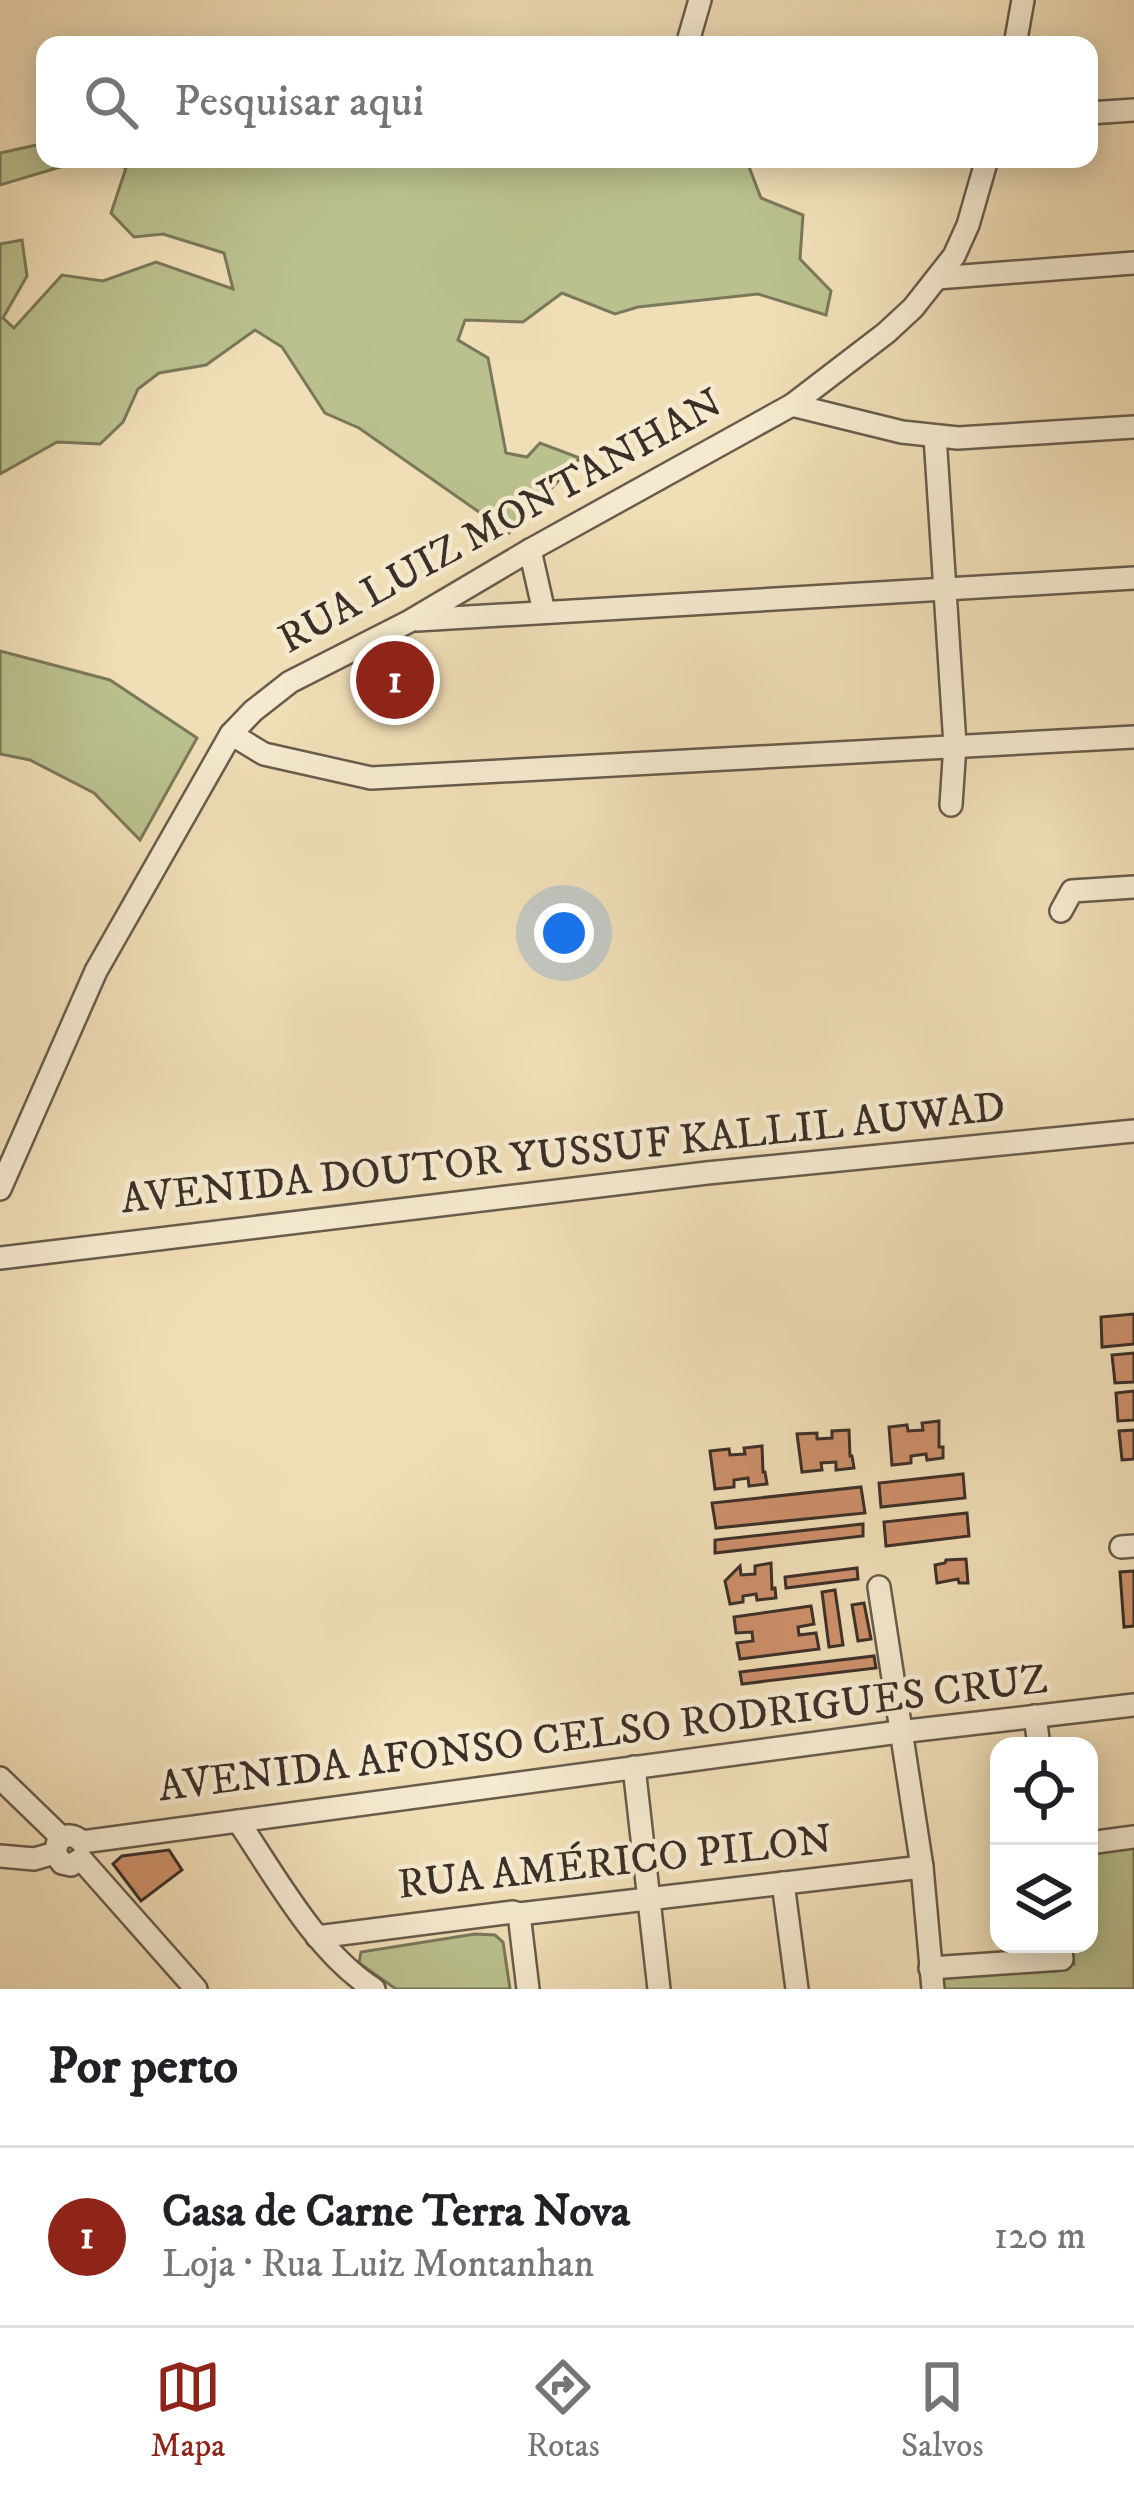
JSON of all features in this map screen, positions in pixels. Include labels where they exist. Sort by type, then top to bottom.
[{"type":"street","points":[[689,36],[700,0]]},
{"type":"street","points":[[1017,36],[1023,0]]},
{"type":"street","points":[[1098,112],[1134,110]]},
{"type":"street","name":"RUA LUIZ MONTANHAN","points":[[0,1189],[110,944],[231,734],[253,711],[290,682],[792,406],[913,308],[954,256],[984,168]]},
{"type":"street","points":[[937,278],[1134,263]]},
{"type":"street","points":[[792,406],[902,432],[958,438],[1134,427]]},
{"type":"street","points":[[934,436],[955,746],[952,805]]},
{"type":"street","points":[[530,550],[544,612]]},
{"type":"street","points":[[410,620],[1134,578]]},
{"type":"street","points":[[231,734],[265,754],[371,778],[1134,736]]},
{"type":"street","points":[[1061,911],[1072,891],[1134,887]]},
{"type":"street","name":"AVENIDA DOUTOR YUSSUF KALLIL AUWAD","points":[[0,1258],[707,1173],[1134,1131]]},
{"type":"street","points":[[879,1587],[922,1867],[931,1979],[1062,1959],[1061,1953]]},
{"type":"street","name":"AVENIDA AFONSO CELSO RODRIGUES CRUZ","points":[[0,1856],[34,1859],[70,1848],[238,1821],[1134,1705]]},
{"type":"street","points":[[1036,1716],[1038,1737]]},
{"type":"street","points":[[634,1767],[659,1989]]},
{"type":"street","points":[[0,1778],[70,1848],[195,1988]]},
{"type":"street","points":[[238,1821],[317,1936],[374,1989]]},
{"type":"street","points":[[1098,1842],[1134,1837]]},
{"type":"street","name":"RUA AMÉRICO PILON","points":[[317,1936],[922,1867]]},
{"type":"street","points":[[783,1883],[797,1989]]},
{"type":"street","points":[[519,1914],[528,1989]]},
{"type":"street","points":[[176,1989],[195,1988]]},
{"type":"green space","points":[[36,145],[36,168],[57,168],[0,185],[0,153]]},
{"type":"green space","points":[[126,168],[749,168],[761,198],[803,215],[800,259],[831,291],[826,315],[758,294],[638,307],[615,314],[562,293],[523,322],[465,320],[458,340],[488,358],[506,453],[527,457],[540,443],[580,458],[509,533],[359,428],[325,413],[282,347],[255,330],[206,365],[159,373],[138,389],[123,422],[100,444],[57,442],[0,474],[0,244],[22,240],[27,276],[3,318],[14,328],[62,275],[103,281],[156,262],[233,289],[224,253],[163,234],[134,237],[111,213]]},
{"type":"green space","points":[[0,651],[110,680],[197,738],[140,840],[94,793],[30,760],[0,754]]},
{"type":"green space","points":[[1134,1847],[1134,1989],[936,1989],[934,1974],[1074,1964],[1073,1953],[1098,1953],[1098,1853]]},
{"type":"green space","points":[[495,1935],[503,1942],[510,1989],[396,1989],[359,1963],[361,1952]]},
{"type":"building","points":[[409,654],[412,704],[381,705],[377,657]]},
{"type":"building","points":[[1134,1314],[1134,1344],[1102,1347],[1101,1317]]},
{"type":"building","points":[[1134,1353],[1134,1382],[1115,1383],[1112,1355]]},
{"type":"building","points":[[1134,1391],[1134,1420],[1118,1421],[1116,1393]]},
{"type":"building","points":[[939,1421],[943,1458],[911,1456],[911,1463],[892,1465],[889,1427],[923,1430],[922,1423]]},
{"type":"building","points":[[849,1430],[854,1468],[836,1470],[836,1462],[821,1463],[822,1470],[802,1472],[797,1434],[832,1438],[832,1431]]},
{"type":"building","points":[[1134,1430],[1134,1459],[1122,1460],[1119,1431]]},
{"type":"building","points":[[762,1446],[767,1484],[749,1486],[748,1478],[734,1480],[734,1487],[715,1489],[710,1451],[729,1449],[730,1455],[745,1454],[744,1448]]},
{"type":"building","points":[[963,1474],[965,1498],[881,1507],[879,1483]]},
{"type":"building","points":[[861,1487],[865,1513],[716,1528],[712,1503]]},
{"type":"building","points":[[967,1513],[969,1536],[886,1546],[884,1522]]},
{"type":"building","points":[[863,1524],[863,1536],[715,1553],[715,1540]]},
{"type":"building","points":[[966,1559],[968,1583],[958,1579],[937,1583],[935,1565]]},
{"type":"building","points":[[771,1563],[776,1598],[757,1600],[756,1594],[730,1604],[725,1581],[740,1566],[741,1575],[755,1574],[755,1566]]},
{"type":"building","points":[[857,1568],[858,1579],[786,1588],[785,1577]]},
{"type":"building","points":[[1134,1571],[1134,1626],[1124,1627],[1120,1572]]},
{"type":"building","points":[[835,1590],[843,1645],[829,1647],[822,1592]]},
{"type":"building","points":[[864,1603],[871,1639],[858,1641],[852,1605]]},
{"type":"building","points":[[811,1606],[814,1624],[798,1627],[799,1635],[816,1633],[819,1649],[740,1659],[737,1643],[753,1641],[752,1632],[736,1633],[734,1617]]},
{"type":"building","points":[[874,1656],[876,1668],[742,1684],[740,1672]]},
{"type":"building","points":[[169,1850],[182,1870],[141,1901],[113,1864],[122,1856]]},
{"type":"place","name":"Casa de Carne Terra Nova","points":[[395,680]]}]
